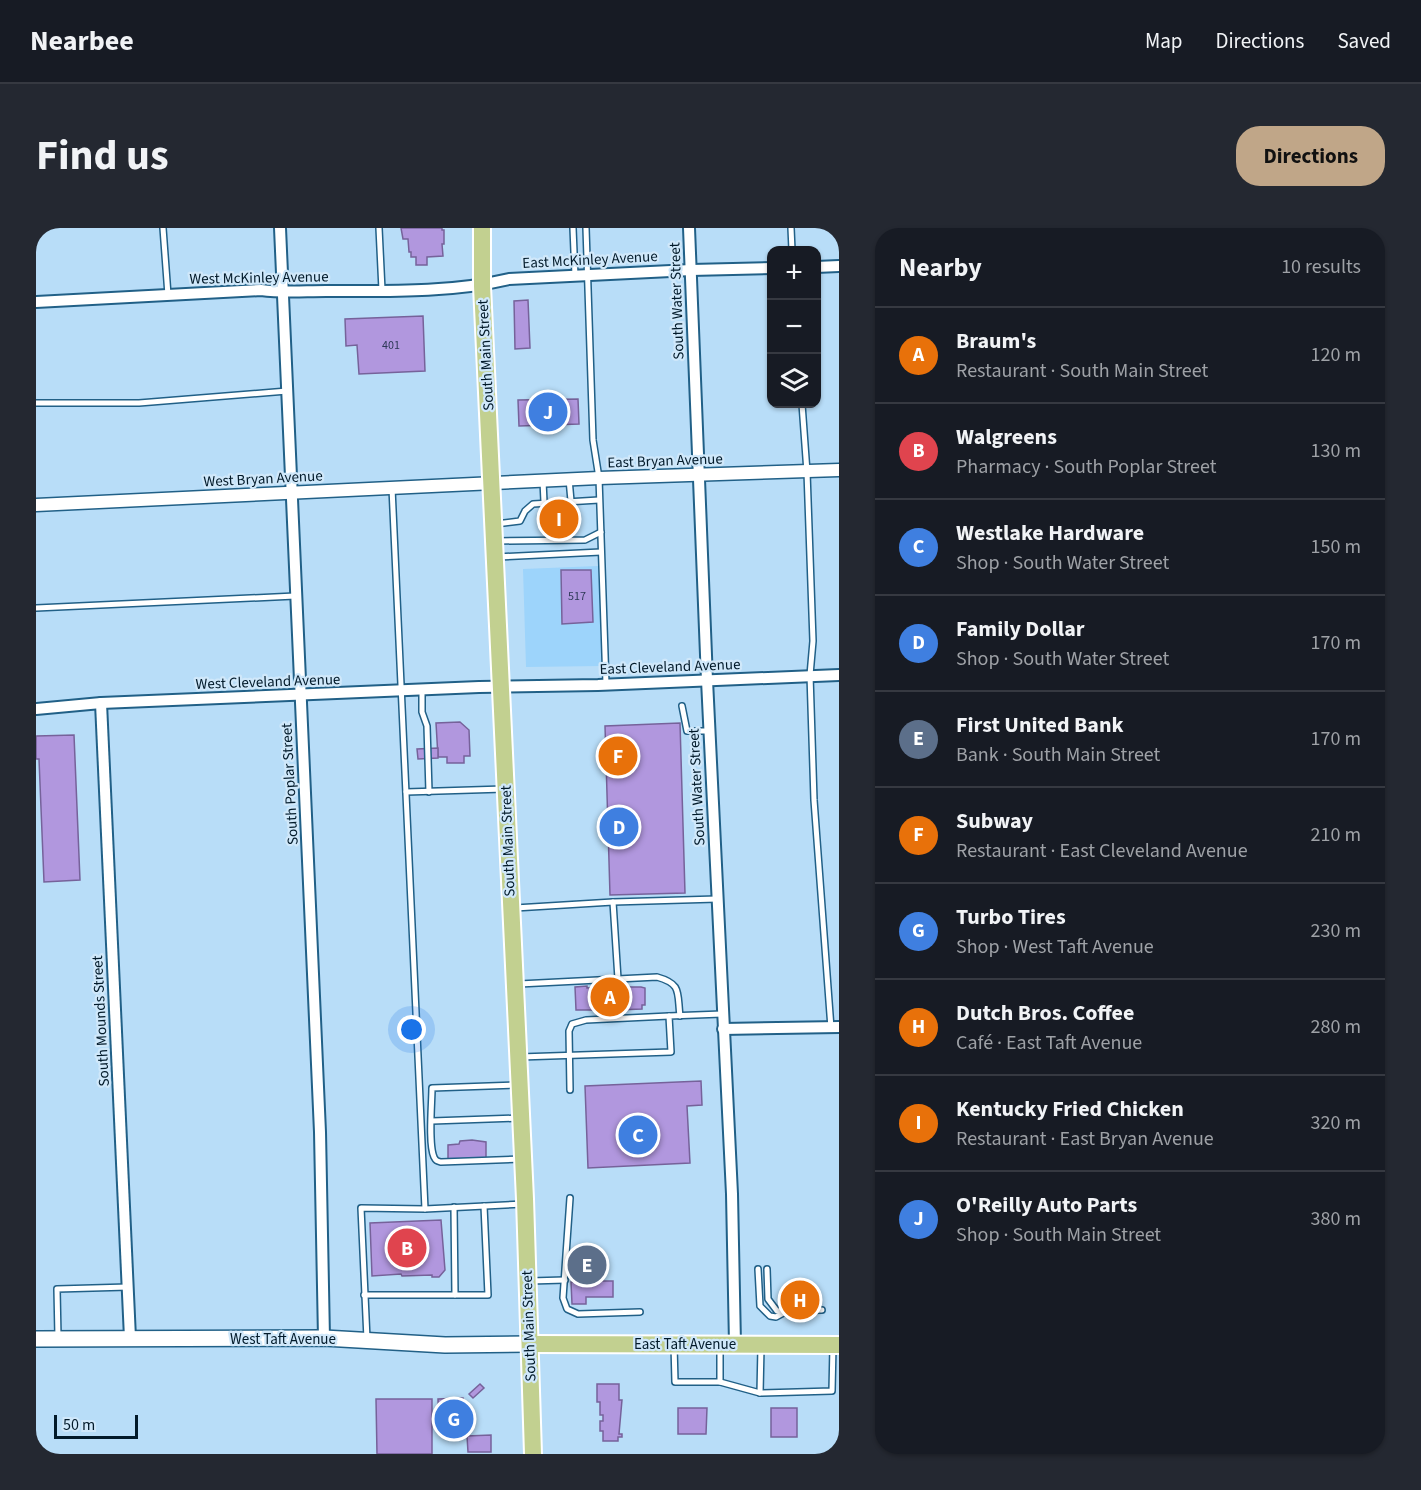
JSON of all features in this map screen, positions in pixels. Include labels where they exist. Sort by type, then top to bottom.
[{"type":"main road","name":"South Main Street","points":[[482,228],[482,286],[523,1158],[533,1454]]},
{"type":"main road","name":"West Taft Avenue","points":[[36,1339],[324,1338],[445,1345],[530,1344]]},
{"type":"main road","name":"East Taft Avenue","points":[[530,1344],[836,1345]]},
{"type":"street","name":"South Poplar Street","points":[[280,228],[320,1132],[324,1338]]},
{"type":"street","name":"South Water Street","points":[[689,228],[707,680],[732,1194],[728,1344]]},
{"type":"street","points":[[821,267],[839,266]]},
{"type":"street","name":"East McKinley Avenue","points":[[482,286],[509,279],[767,268]]},
{"type":"street","name":"West McKinley Avenue","points":[[36,302],[261,290],[282,292],[482,286]]},
{"type":"street","name":"East Bryan Avenue","points":[[492,483],[839,470]]},
{"type":"street","name":"West Bryan Avenue","points":[[36,504],[492,483]]},
{"type":"street","name":"East Cleveland Avenue","points":[[502,687],[839,675]]},
{"type":"street","name":"West Cleveland Avenue","points":[[36,709],[101,703],[502,687]]},
{"type":"street","name":"South Mounds Street","points":[[101,703],[130,1338]]},
{"type":"street","points":[[723,1029],[835,1028]]},
{"type":"lane","points":[[164,228],[168,295]]},
{"type":"lane","points":[[379,228],[382,290]]},
{"type":"lane","points":[[573,228],[575,276]]},
{"type":"lane","points":[[586,228],[593,440],[599,478],[606,684]]},
{"type":"lane","points":[[791,228],[792,246]]},
{"type":"lane","points":[[36,403],[139,403],[287,391]]},
{"type":"lane","points":[[802,408],[813,641],[810,675],[814,800],[835,1028]]},
{"type":"lane","points":[[569,479],[571,501]]},
{"type":"lane","points":[[543,481],[544,502]]},
{"type":"lane","points":[[392,488],[425,1209]]},
{"type":"lane","points":[[494,524],[517,523],[533,504],[599,500]]},
{"type":"lane","points":[[495,549],[585,540],[601,532]]},
{"type":"lane","points":[[495,549],[601,552]]},
{"type":"lane","points":[[36,608],[295,596]]},
{"type":"lane","points":[[422,690],[422,712],[427,726],[429,792]]},
{"type":"lane","points":[[682,706],[687,730],[710,730]]},
{"type":"lane","points":[[406,792],[506,789]]},
{"type":"lane","points":[[511,908],[717,899]]},
{"type":"lane","points":[[613,902],[618,979]]},
{"type":"lane","points":[[514,984],[657,977],[671,981],[676,986],[680,1016]]},
{"type":"lane","points":[[570,1090],[569,1031],[572,1024],[577,1021],[722,1014]]},
{"type":"lane","points":[[518,1057],[671,1052],[669,1016]]},
{"type":"lane","points":[[519,1085],[433,1087],[431,1146],[433,1156],[437,1161],[473,1162],[523,1158]]},
{"type":"lane","points":[[432,1121],[521,1118]]},
{"type":"lane","points":[[570,1198],[563,1299],[567,1310],[578,1314],[640,1312]]},
{"type":"lane","points":[[363,1340],[361,1208],[425,1209],[525,1204]]},
{"type":"lane","points":[[364,1295],[488,1295],[484,1206]]},
{"type":"lane","points":[[454,1207],[455,1295]]},
{"type":"lane","points":[[758,1269],[760,1306],[770,1316],[776,1317],[788,1311]]},
{"type":"lane","points":[[767,1269],[768,1299],[777,1311],[822,1310]]},
{"type":"lane","points":[[528,1281],[565,1281]]},
{"type":"lane","points":[[58,1339],[57,1289],[128,1287]]},
{"type":"lane","points":[[675,1344],[675,1382],[720,1382],[760,1393],[832,1391],[836,1345]]},
{"type":"lane","points":[[720,1382],[728,1344]]},
{"type":"lane","points":[[760,1393],[761,1345]]},
{"type":"shaded area","points":[[598,566],[602,666],[526,667],[523,569]]},
{"type":"building","points":[[401,228],[442,228],[444,230],[443,256],[427,257],[427,265],[416,265],[416,257],[411,257],[408,239],[403,239]]},
{"type":"building","points":[[528,300],[530,348],[515,349],[514,301]]},
{"type":"building","points":[[423,316],[425,371],[359,374],[357,345],[346,346],[345,319]]},
{"type":"building","points":[[578,399],[579,424],[519,426],[518,400]]},
{"type":"building","points":[[561,570],[591,570],[593,622],[562,624]]},
{"type":"building","points":[[460,722],[469,730],[470,756],[464,756],[464,763],[447,763],[447,757],[438,757],[436,723]]},
{"type":"building","points":[[680,723],[685,893],[610,895],[605,726]]},
{"type":"building","points":[[74,735],[80,880],[44,882],[36,736]]},
{"type":"building","points":[[438,748],[438,758],[418,759],[417,749]]},
{"type":"building","points":[[587,986],[587,988],[613,986],[645,988],[645,1005],[642,1005],[642,1009],[615,1010],[615,1012],[607,1013],[607,1010],[576,1010],[575,987]]},
{"type":"building","points":[[701,1081],[702,1105],[687,1106],[690,1163],[588,1168],[585,1086]]},
{"type":"building","points":[[472,1140],[486,1142],[486,1159],[448,1159],[448,1145]]},
{"type":"building","points":[[441,1220],[445,1270],[439,1277],[432,1277],[432,1275],[402,1276],[401,1274],[372,1276],[370,1223]]},
{"type":"building","points":[[579,1249],[595,1249],[595,1281],[613,1281],[613,1297],[586,1297],[586,1304],[572,1304],[571,1282],[580,1282]]},
{"type":"building","points":[[795,1289],[809,1289],[811,1306],[788,1306],[788,1295],[795,1295]]},
{"type":"building","points":[[480,1384],[484,1388],[473,1398],[469,1394]]},
{"type":"building","points":[[597,1384],[619,1384],[619,1400],[622,1400],[619,1434],[622,1434],[622,1437],[618,1437],[618,1441],[603,1441],[600,1421],[603,1421],[603,1415],[600,1415],[600,1402],[597,1402]]},
{"type":"building","points":[[463,1398],[464,1411],[470,1411],[470,1428],[439,1428],[438,1399]]},
{"type":"building","points":[[376,1399],[432,1399],[432,1454],[377,1454]]},
{"type":"building","points":[[678,1408],[707,1408],[706,1434],[678,1434]]},
{"type":"building","points":[[771,1408],[797,1408],[797,1437],[771,1437]]},
{"type":"building","points":[[491,1435],[491,1452],[468,1452],[467,1436]]},
{"type":"place","name":"O'Reilly Auto Parts","points":[[548,412]]},
{"type":"place","name":"Kentucky Fried Chicken","points":[[559,519]]},
{"type":"place","name":"Subway","points":[[618,756]]},
{"type":"place","name":"Family Dollar","points":[[619,827]]},
{"type":"place","name":"Braum's","points":[[610,997]]},
{"type":"place","name":"Westlake Hardware","points":[[638,1135]]},
{"type":"place","name":"Walgreens","points":[[407,1248]]},
{"type":"place","name":"First United Bank","points":[[587,1265]]},
{"type":"place","name":"Dutch Bros. Coffee","points":[[800,1300]]},
{"type":"place","name":"Turbo Tires","points":[[454,1419]]}]
